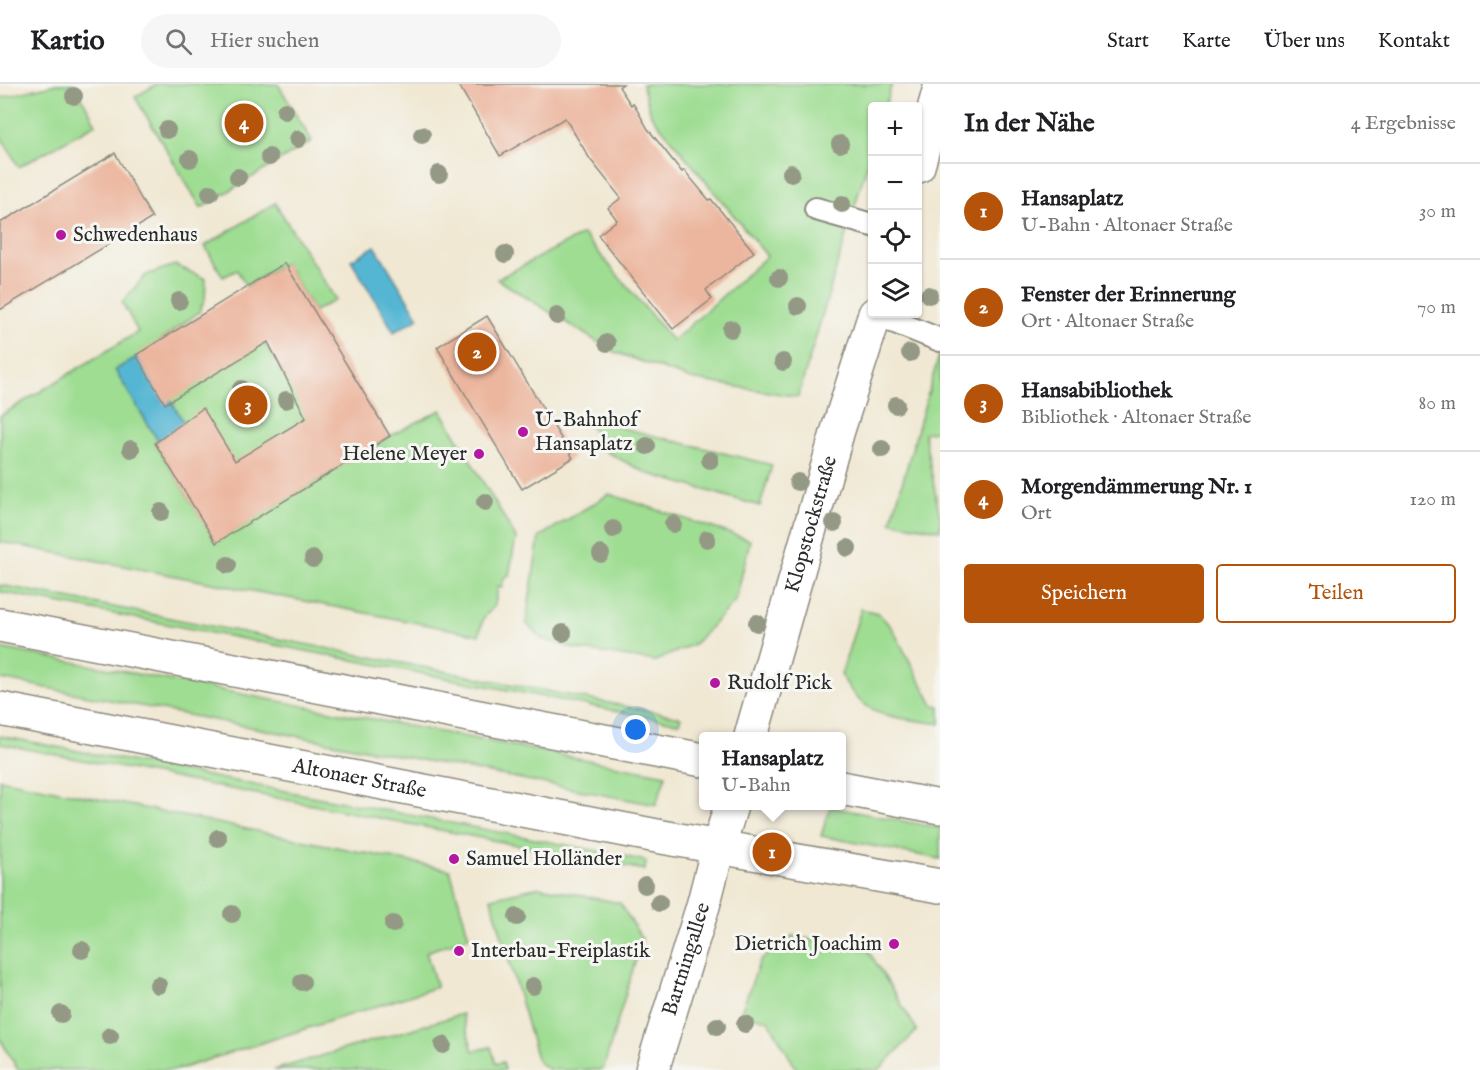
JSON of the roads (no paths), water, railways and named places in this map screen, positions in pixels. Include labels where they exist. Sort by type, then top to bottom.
[{"type":"main road","points":[[921,156],[940,88]]},
{"type":"main road","name":"Klopstockstraße","points":[[752,732],[838,430],[874,318]]},
{"type":"main road","points":[[0,624],[699,759]]},
{"type":"main road","name":"Altonaer Straße","points":[[0,709],[718,848],[940,886]]},
{"type":"main road","points":[[846,789],[940,807]]},
{"type":"main road","points":[[718,848],[730,810]]},
{"type":"main road","name":"Bartningallee","points":[[652,1070],[718,848]]},
{"type":"lane","points":[[816,209],[868,224]]},
{"type":"lane","points":[[887,318],[940,340]]},
{"type":"water","points":[[375,246],[419,318],[394,332],[351,260]]},
{"type":"water","points":[[162,342],[152,370],[185,424],[158,441],[115,370]]},
{"type":"place","name":"Morgendämmerung Nr. 1","points":[[244,123]]},
{"type":"place","name":"Schwedenhaus","points":[[61,235]]},
{"type":"place","name":"Fenster der Erinnerung","points":[[477,352]]},
{"type":"place","name":"Hansabibliothek","points":[[248,405]]},
{"type":"place","name":"U-Bahnhof Hansaplatz","points":[[523,432]]},
{"type":"place","name":"Helene Meyer","points":[[479,454]]},
{"type":"place","name":"Rudolf Pick","points":[[715,683]]},
{"type":"place","name":"Hansaplatz","points":[[772,852]]},
{"type":"place","name":"Samuel Holländer","points":[[454,859]]},
{"type":"place","name":"Dietrich Joachim","points":[[894,944]]},
{"type":"place","name":"Interbau-Freiplastik","points":[[459,951]]}]
